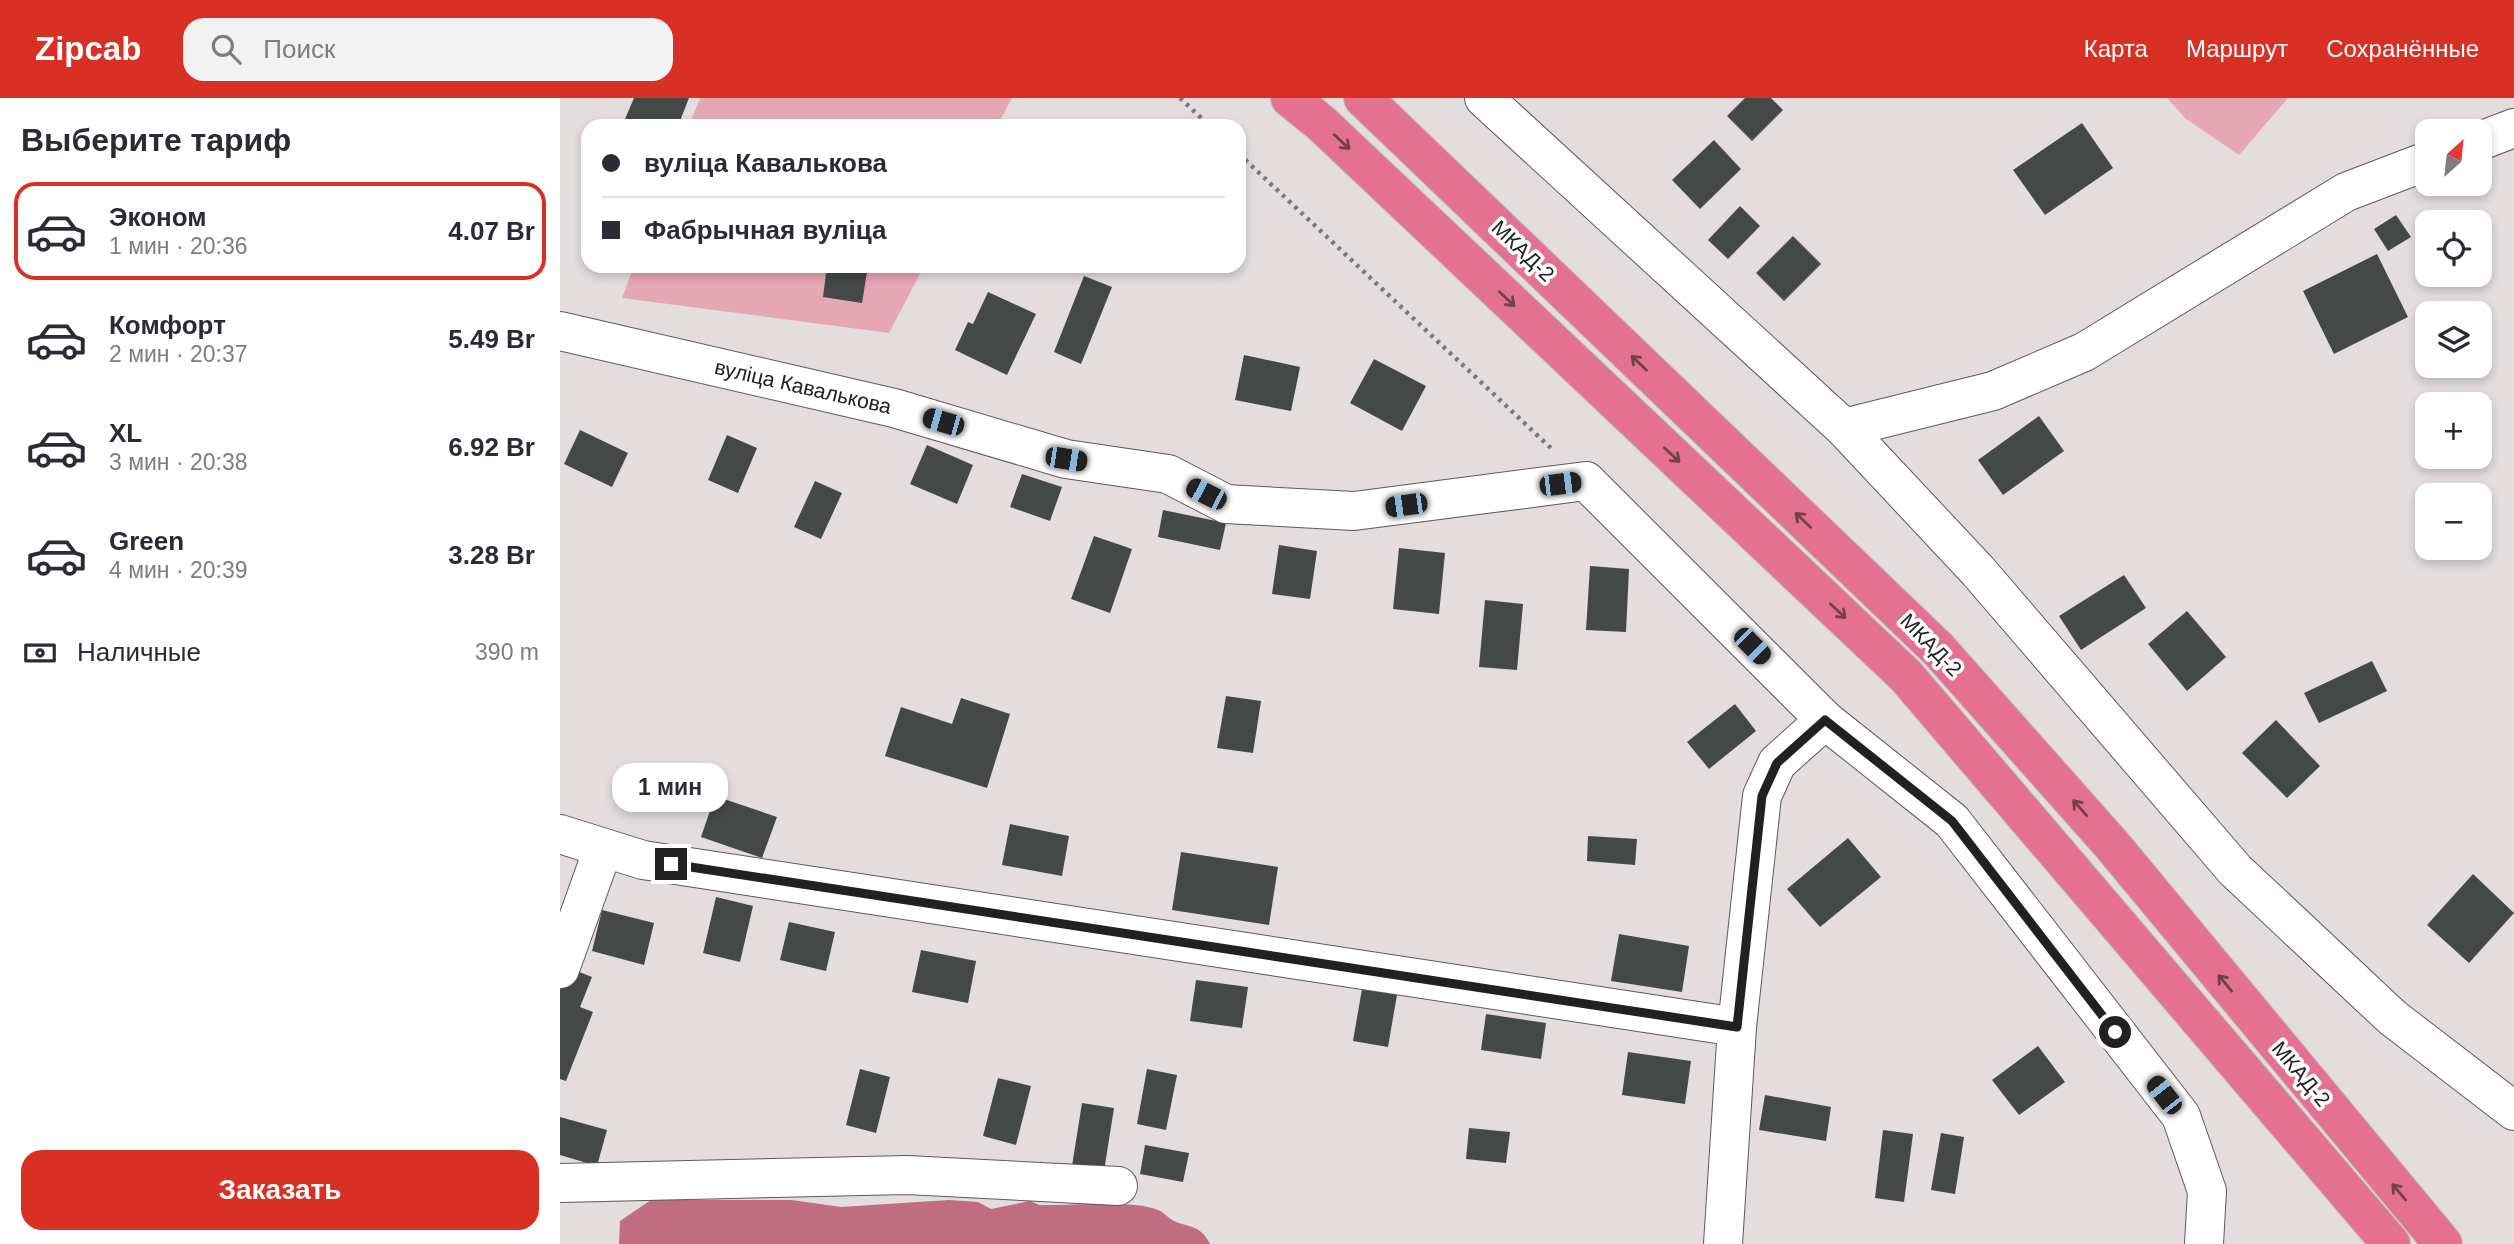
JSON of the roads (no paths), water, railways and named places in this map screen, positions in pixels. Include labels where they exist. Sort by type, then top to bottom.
[{"type":"highway","points":[[1290,98],[1322,124],[1906,676],[2391,1244]]},
{"type":"highway","name":"МКАД-2","points":[[1363,98],[1938,649],[2112,845],[2443,1244]]},
{"type":"street","points":[[1485,98],[1844,428],[1978,571],[2235,870],[2393,1018],[2514,1111]]},
{"type":"street","points":[[2492,136],[2514,128]]},
{"type":"street","points":[[1844,428],[1993,391],[2084,352],[2346,192],[2415,166]]},
{"type":"street","name":"вуліца Кавалькова","points":[[560,331],[894,408],[1066,459],[1168,474],[1226,504],[1354,511],[1586,481],[1825,720]]},
{"type":"street","points":[[1723,1244],[1737,1027],[1762,796],[1777,763],[1825,720],[1952,821],[2181,1116],[2207,1191],[2204,1244]]},
{"type":"street","points":[[560,834],[643,860],[1737,1027]]},
{"type":"street","points":[[560,969],[603,849]]},
{"type":"street","points":[[560,1183],[907,1175],[1118,1186]]}]
